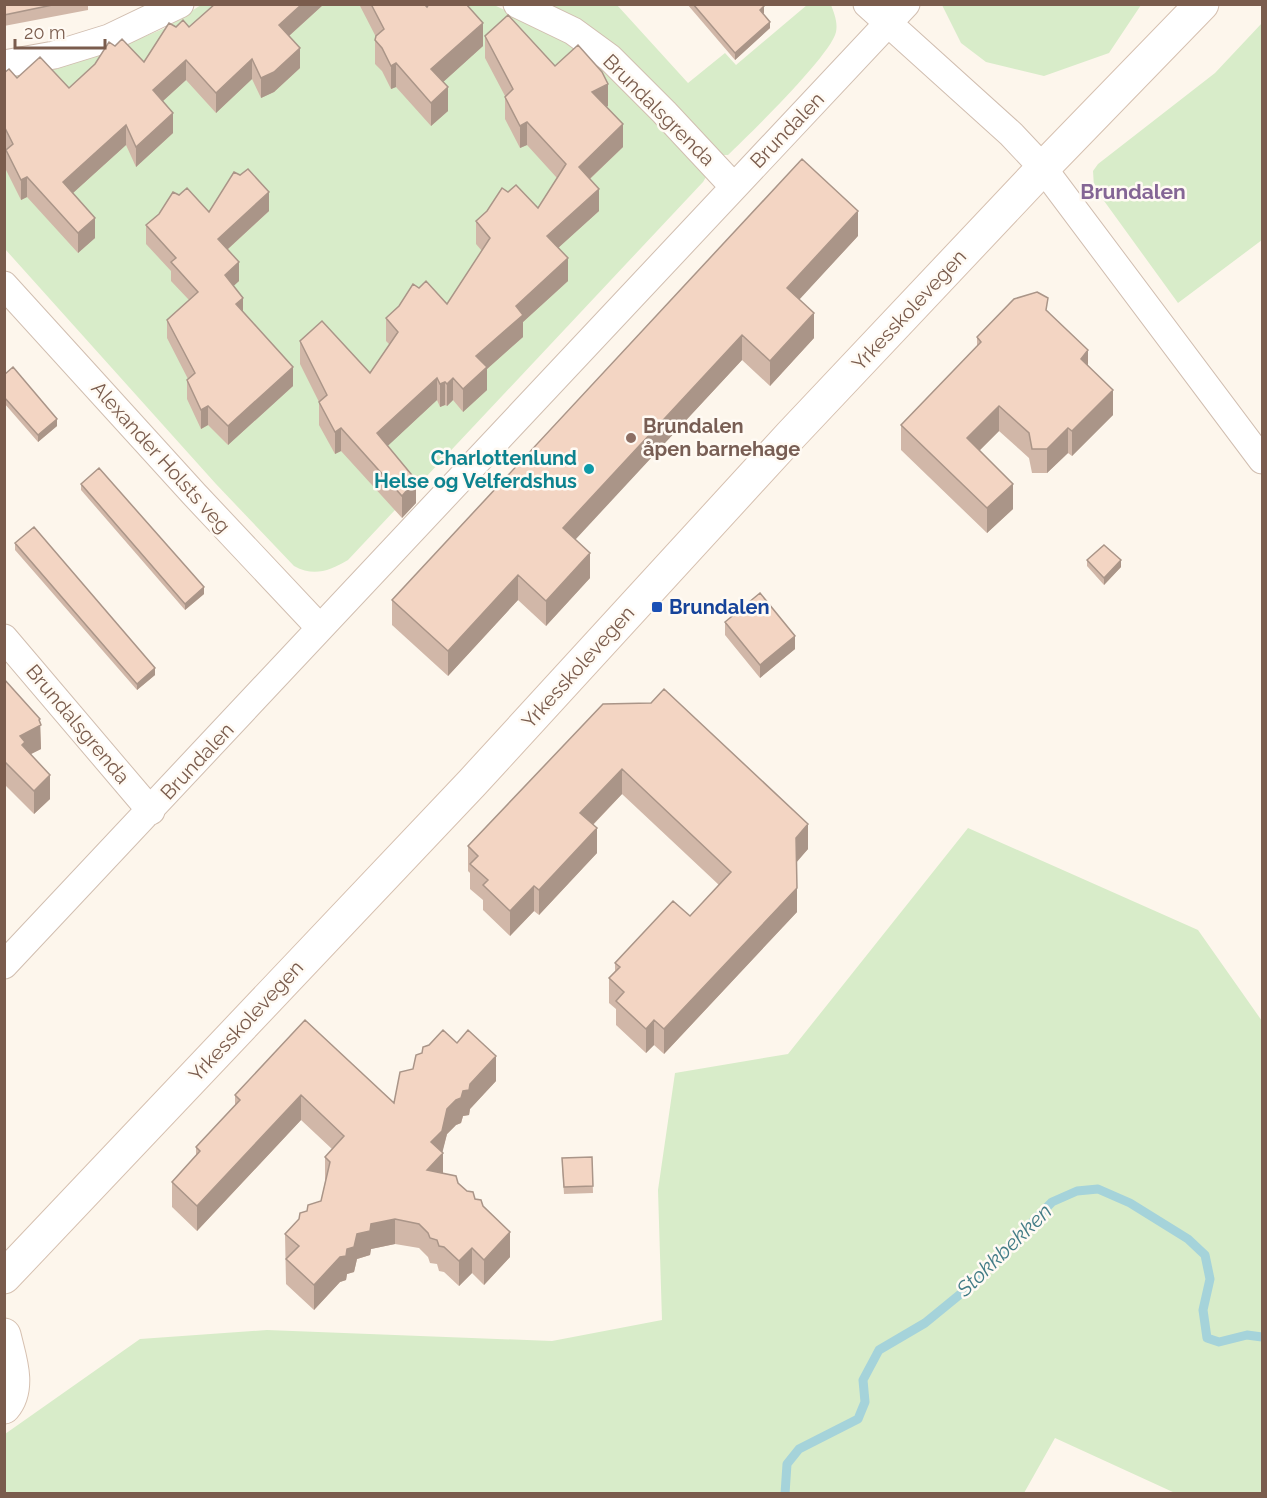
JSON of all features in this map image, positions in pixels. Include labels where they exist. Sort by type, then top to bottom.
[{"type":"street","points":[[4,64],[54,55],[109,38],[180,4]]},
{"type":"street","name":"Brundalsgrenda","points":[[517,4],[573,32],[610,58],[734,187]]},
{"type":"street","points":[[867,4],[897,14],[1043,168],[1263,460]]},
{"type":"street","name":"Yrkesskolevegen","points":[[4,1276],[472,783],[791,435],[1043,168],[1202,4]]},
{"type":"street","name":"Brundalen","points":[[4,965],[897,14]]},
{"type":"street","name":"Alexander Holsts veg","points":[[4,285],[194,494],[320,628]]},
{"type":"street","name":"Brundalsgrenda","points":[[4,638],[151,810]]},
{"type":"street","points":[[4,1335],[13,1374],[13,1390],[4,1407]]},
{"type":"green space","points":[[201,5],[494,5],[546,29],[602,64],[703,170],[706,177],[348,560],[321,571],[308,571],[294,566],[216,484],[5,249],[4,73],[90,54],[146,36],[165,28]]},
{"type":"green space","points":[[545,5],[617,5],[688,83],[725,53],[736,65],[807,5],[831,5],[836,32],[831,43],[805,76],[728,155],[722,155]]},
{"type":"green space","points":[[942,5],[1141,5],[1109,53],[1044,76],[986,62],[961,43]]},
{"type":"green space","points":[[1262,23],[1262,240],[1178,303],[1094,187],[1093,171],[1098,164],[1215,73]]},
{"type":"green space","points":[[968,828],[1198,930],[1262,1021],[1262,1493],[1175,1493],[1055,1438],[1024,1493],[5,1493],[5,1434],[140,1339],[267,1330],[552,1341],[662,1320],[658,1190],[675,1073],[788,1054]]},
{"type":"building","points":[[4,4],[57,4],[4,15]]},
{"type":"building","points":[[215,4],[302,4],[279,25],[300,48],[274,72],[261,78],[252,59],[216,93],[186,60],[153,90],[173,113],[136,147],[126,125],[63,182],[95,218],[78,233],[27,177],[21,180],[6,150],[13,144],[4,126],[4,73],[9,69],[17,78],[40,57],[69,88],[95,64],[109,42],[115,46],[122,39],[144,62],[169,23],[176,27],[183,20],[189,27]]},
{"type":"building","points":[[371,4],[424,4],[427,7],[429,4],[466,4],[483,23],[431,69],[448,87],[431,103],[396,63],[391,66],[375,40],[384,29]]},
{"type":"building","points":[[693,4],[762,4],[764,6],[760,10],[770,22],[735,53]]},
{"type":"building","points":[[508,15],[555,66],[578,45],[602,72],[608,84],[592,92],[623,124],[579,167],[599,189],[547,236],[568,258],[516,306],[523,315],[476,356],[487,367],[463,389],[453,378],[447,384],[445,382],[440,384],[437,378],[377,433],[416,480],[402,496],[341,428],[335,432],[319,402],[327,395],[300,341],[322,321],[370,373],[398,332],[386,318],[399,306],[413,284],[419,288],[426,281],[447,304],[490,238],[476,221],[487,211],[502,188],[508,192],[516,185],[538,208],[566,164],[527,122],[520,126],[505,97],[513,89],[485,36]]},
{"type":"building","name":"Charlottenlund Helse og Velferdshus","points":[[802,159],[858,211],[787,288],[814,313],[770,361],[742,335],[563,528],[590,553],[546,601],[518,575],[448,651],[392,600]]},
{"type":"building","points":[[248,169],[269,192],[218,239],[239,262],[225,275],[243,298],[236,304],[293,367],[228,426],[208,406],[201,410],[187,380],[195,373],[167,320],[198,292],[171,262],[176,258],[146,225],[159,214],[173,192],[179,195],[187,188],[209,212],[234,172],[240,175]]},
{"type":"building","points":[[1037,292],[1048,298],[1046,310],[1088,350],[1081,359],[1113,390],[1072,431],[1068,428],[1047,449],[1032,449],[1029,433],[999,406],[967,438],[1013,484],[987,508],[901,425],[981,342],[977,337],[1014,299]]},
{"type":"building","points":[[13,367],[57,419],[38,435],[4,397],[4,375]]},
{"type":"building","points":[[99,468],[204,587],[185,604],[81,484]]},
{"type":"building","points":[[34,527],[155,668],[137,684],[15,543]]},
{"type":"building","points":[[1104,545],[1121,560],[1104,578],[1087,560]]},
{"type":"building","points":[[760,593],[795,636],[760,665],[725,622]]},
{"type":"building","points":[[4,679],[40,719],[41,725],[20,736],[25,742],[22,745],[50,775],[34,791],[4,761]]},
{"type":"building","points":[[664,689],[808,824],[796,838],[797,888],[664,1029],[654,1020],[646,1029],[616,1001],[624,992],[609,978],[620,967],[615,963],[673,901],[690,916],[731,872],[622,769],[580,813],[597,828],[539,890],[534,886],[510,911],[483,885],[488,880],[470,864],[478,856],[468,846],[603,704],[651,703]]},
{"type":"building","points":[[305,1020],[394,1103],[400,1072],[413,1069],[416,1055],[422,1053],[423,1047],[429,1045],[443,1030],[457,1043],[468,1030],[496,1056],[470,1084],[469,1090],[463,1091],[461,1098],[447,1109],[442,1131],[431,1142],[443,1153],[427,1170],[456,1176],[458,1183],[467,1191],[473,1192],[475,1199],[481,1200],[483,1206],[510,1232],[484,1260],[472,1248],[459,1261],[444,1247],[439,1246],[437,1240],[430,1238],[419,1224],[395,1219],[371,1224],[370,1231],[357,1234],[354,1247],[347,1249],[346,1256],[340,1257],[314,1285],[286,1259],[299,1246],[285,1234],[299,1219],[300,1213],[307,1211],[308,1205],[321,1201],[330,1162],[325,1157],[344,1136],[301,1095],[197,1206],[172,1182],[200,1151],[196,1147],[240,1100],[235,1095]]},
{"type":"building","points":[[592,1157],[593,1186],[564,1187],[562,1158]]},
{"type":"waterway","name":"Stokkbekken","points":[[785,1494],[787,1464],[799,1449],[858,1419],[865,1402],[863,1380],[879,1350],[925,1323],[969,1287],[1052,1202],[1077,1191],[1098,1189],[1130,1203],[1188,1239],[1205,1255],[1210,1279],[1203,1310],[1207,1338],[1219,1342],[1247,1335],[1262,1337]]},
{"type":"place","name":"Brundalen åpen barnehage","points":[[631,438]]},
{"type":"place","name":"Charlottenlund Helse og Velferdshus","points":[[589,469]]},
{"type":"place","name":"Brundalen","points":[[657,607]]},
{"type":"district","name":"Brundalen","points":[[1133,191]]}]
